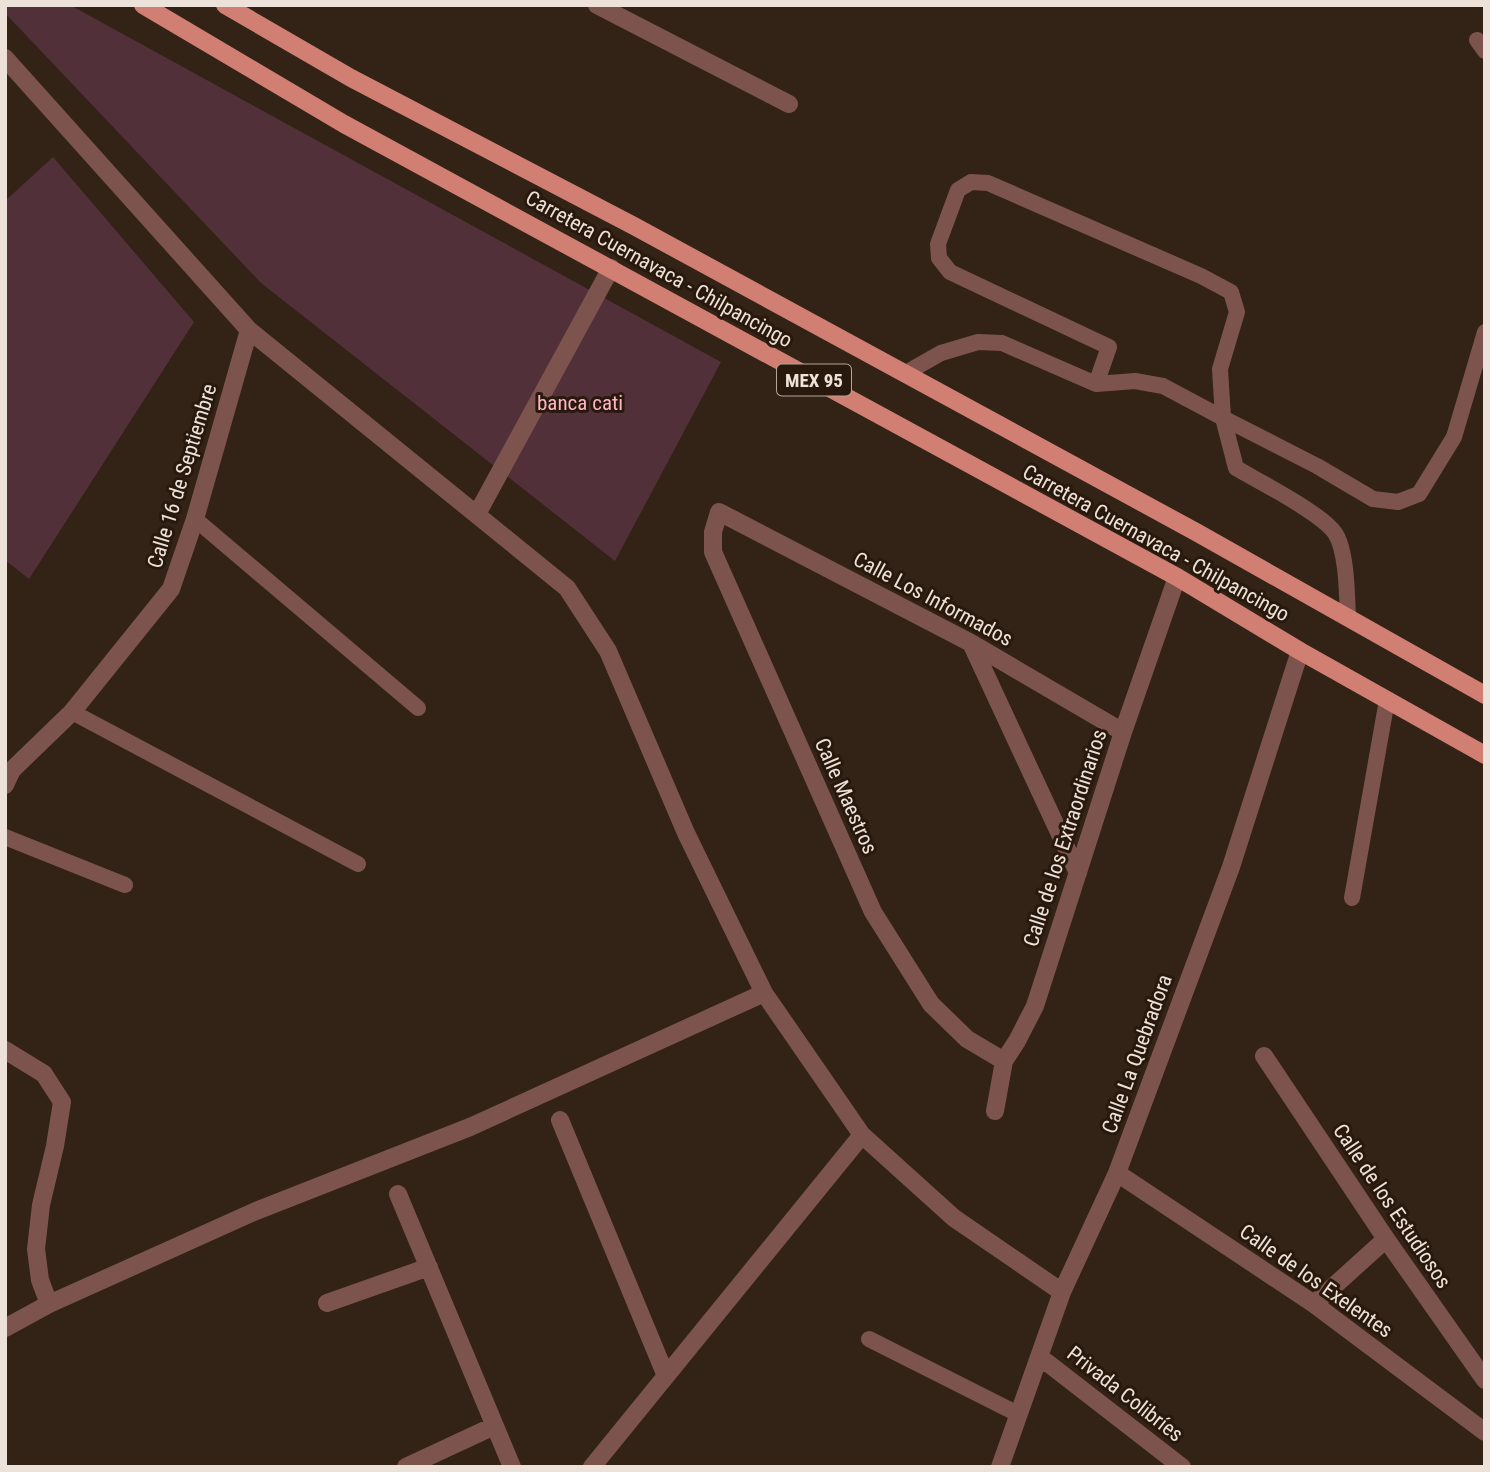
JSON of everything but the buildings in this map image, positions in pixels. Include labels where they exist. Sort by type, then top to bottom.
[{"type":"main road","name":"Carretera Cuernavaca - Chilpancingo","points":[[225,5],[351,78],[634,226],[1485,695]]},
{"type":"main road","name":"Carretera Cuernavaca - Chilpancingo","points":[[143,7],[344,124],[1177,578],[1300,652],[1485,755]]},
{"type":"street","points":[[597,5],[789,104]]},
{"type":"street","points":[[5,58],[249,330],[567,588],[608,651],[686,833],[764,993],[862,1135],[954,1218],[1062,1292]]},
{"type":"street","points":[[477,514],[611,268]]},
{"type":"street","name":"Calle 16 de Septiembre","points":[[5,785],[12,770],[72,712],[171,589],[195,519],[249,330]]},
{"type":"street","name":"Calle Los Informados","points":[[719,512],[971,643],[1123,732]]},
{"type":"street","name":"Calle Maestros","points":[[719,512],[713,532],[713,552],[873,912],[931,1004],[967,1039],[1004,1061]]},
{"type":"street","name":"Calle de los Extraordinarios","points":[[995,1111],[1004,1061],[1035,1006],[1123,732],[1177,578]]},
{"type":"street","points":[[971,643],[1078,873]]},
{"type":"street","name":"Calle La Quebradora","points":[[1000,1467],[1062,1292],[1117,1173],[1231,867],[1300,652]]},
{"type":"street","points":[[5,1328],[49,1304],[256,1211],[470,1127],[764,993]]},
{"type":"street","points":[[5,1050],[44,1074],[62,1102],[41,1205],[36,1249],[40,1280],[49,1304]]},
{"type":"street","name":"Calle de los Estudiosos","points":[[1264,1056],[1386,1239],[1485,1380]]},
{"type":"street","points":[[560,1120],[666,1376]]},
{"type":"street","points":[[592,1467],[862,1135]]},
{"type":"street","name":"Calle de los Exelentes","points":[[1117,1173],[1314,1304],[1485,1432]]},
{"type":"street","points":[[398,1194],[512,1467]]},
{"type":"street","points":[[1314,1304],[1386,1239]]},
{"type":"street","points":[[327,1303],[429,1267]]},
{"type":"street","name":"Privada Colibríes","points":[[1040,1357],[1157,1459],[1182,1467]]},
{"type":"street","points":[[406,1467],[494,1426]]},
{"type":"lane","points":[[1096,384],[1109,347],[950,272],[939,258],[938,244],[958,190],[971,182],[988,184],[1202,276],[1231,292],[1237,313],[1220,369],[1223,418],[1236,468],[1320,519],[1336,534],[1346,571],[1348,618]]},
{"type":"lane","points":[[904,374],[941,353],[978,342],[1002,343],[1096,384],[1135,380],[1163,386],[1317,466],[1373,499],[1398,502],[1419,494],[1454,437],[1485,332]]},
{"type":"lane","points":[[195,519],[418,708]]},
{"type":"lane","points":[[1352,898],[1387,699]]},
{"type":"lane","points":[[72,712],[358,864]]},
{"type":"lane","points":[[5,837],[125,885]]},
{"type":"lane","points":[[869,1339],[1018,1414]]},
{"type":"green space","name":"banca cati","points":[[5,5],[70,5],[721,362],[615,561],[261,283],[5,13]]},
{"type":"green space","points":[[53,157],[194,322],[29,579],[5,560],[5,201]]}]
